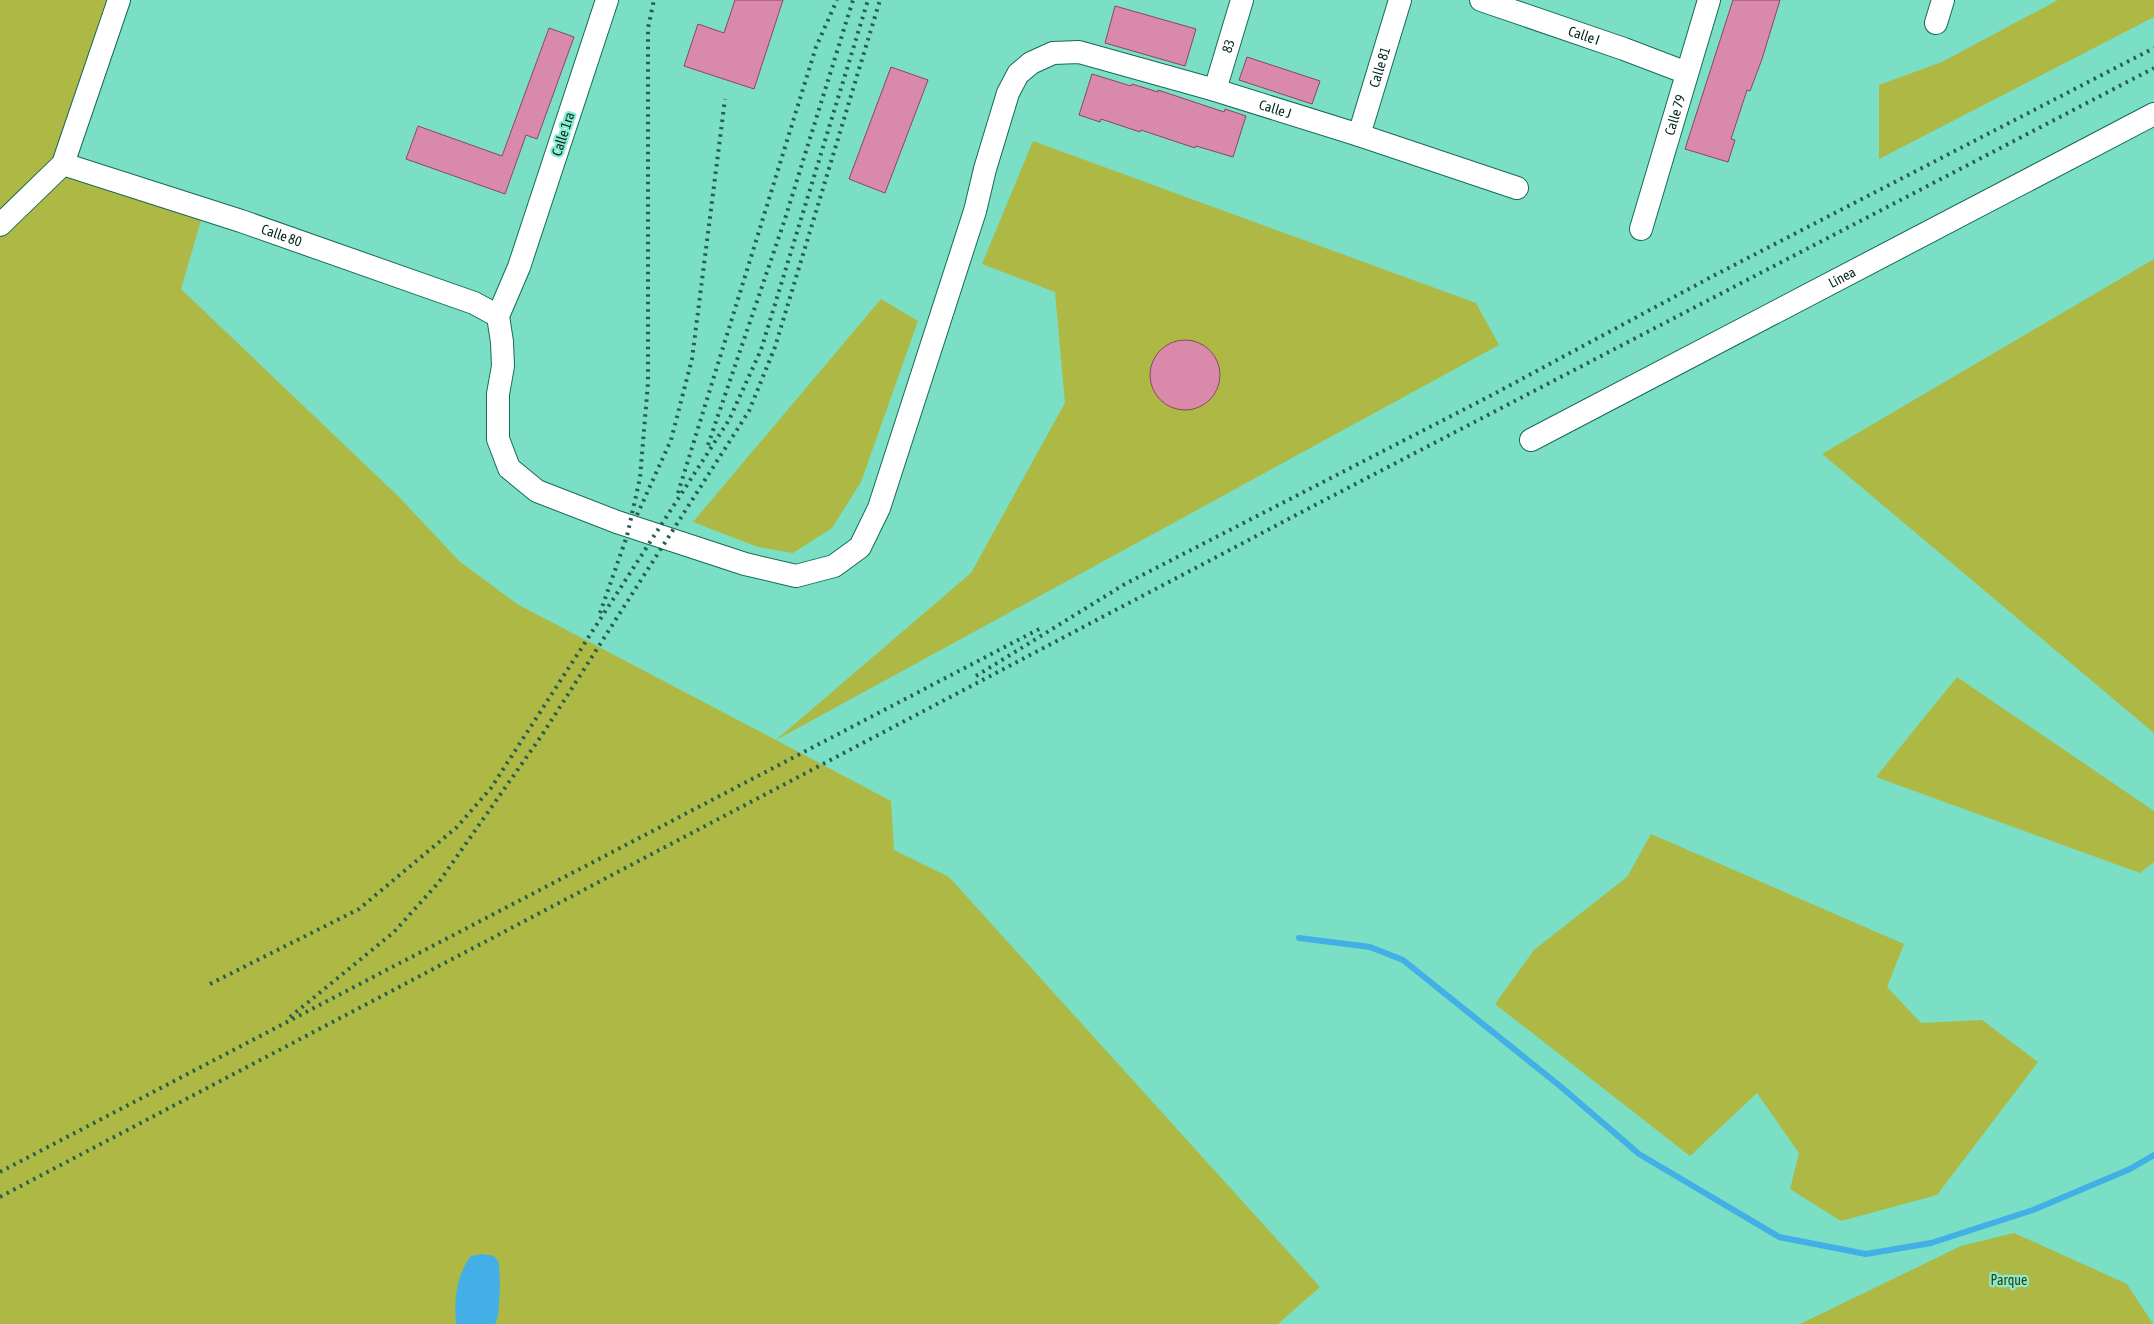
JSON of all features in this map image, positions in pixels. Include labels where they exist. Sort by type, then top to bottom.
[{"type":"street","points":[[0,225],[63,164],[119,0]]},
{"type":"street","name":"Calle 1ra","points":[[498,316],[519,267],[607,0]]},
{"type":"street","name":"83","points":[[1215,90],[1242,0]]},
{"type":"street","name":"Calle 81","points":[[1359,135],[1400,0]]},
{"type":"street","name":"Calle I","points":[[1481,0],[1624,48],[1687,72]]},
{"type":"street","name":"Calle 79","points":[[1641,229],[1709,0]]},
{"type":"street","points":[[1936,23],[1943,0]]},
{"type":"street","name":"Calle J","points":[[498,316],[503,366],[498,394],[498,439],[509,468],[537,491],[617,522],[745,564],[796,576],[834,566],[860,547],[879,508],[976,211],[985,169],[1008,93],[1018,74],[1031,63],[1053,53],[1079,52],[1215,90],[1359,135],[1517,188]]},
{"type":"street","name":"Línea","points":[[1531,440],[2154,114]]},
{"type":"street","name":"Calle 80","points":[[63,164],[241,220],[474,303],[498,316]]},
{"type":"green space","points":[[0,0],[109,0],[63,164],[202,217],[181,289],[399,497],[459,561],[517,604],[891,801],[894,850],[949,877],[1320,1287],[1278,1324],[0,1324]]},
{"type":"green space","points":[[2058,0],[2154,0],[2154,17],[1879,159],[1879,85],[1942,62]]},
{"type":"green space","points":[[1033,141],[1476,303],[1499,345],[776,740],[971,573],[1065,403],[1055,292],[982,264]]},
{"type":"green space","points":[[2154,259],[2154,733],[1822,454]]},
{"type":"green space","points":[[881,299],[918,321],[861,482],[832,528],[793,553],[758,547],[693,522]]},
{"type":"green space","points":[[1957,677],[2154,811],[2154,862],[2140,873],[1876,777]]},
{"type":"green space","points":[[1651,834],[1904,944],[1887,987],[1921,1023],[1982,1020],[2038,1062],[1937,1195],[1841,1221],[1790,1189],[1799,1153],[1757,1093],[1690,1156],[1495,1004],[1534,950],[1627,877]]},
{"type":"green space","name":"Parque","points":[[2014,1233],[2127,1284],[2153,1324],[1800,1324],[1961,1246]]},
{"type":"water","points":[[482,1254],[494,1256],[499,1263],[498,1316],[495,1324],[456,1324],[455,1306],[459,1280],[471,1256]]},
{"type":"building","points":[[735,0],[783,0],[754,89],[684,66],[698,24],[724,33]]},
{"type":"building","points":[[1733,0],[1780,0],[1762,59],[1750,91],[1747,90],[1731,139],[1735,140],[1728,162],[1685,149]]},
{"type":"building","points":[[1115,6],[1196,29],[1185,66],[1105,43]]},
{"type":"building","points":[[549,28],[574,37],[537,139],[526,135],[505,194],[406,159],[418,126],[502,156]]},
{"type":"building","points":[[1247,57],[1320,81],[1312,104],[1239,80]]},
{"type":"building","points":[[891,67],[928,80],[885,193],[849,179]]},
{"type":"building","points":[[1092,74],[1131,86],[1132,84],[1158,92],[1158,90],[1224,112],[1225,109],[1246,116],[1233,157],[1196,146],[1195,148],[1101,119],[1100,122],[1079,115]]},
{"type":"building","points":[[1178,340],[1192,340],[1205,346],[1214,355],[1220,368],[1218,388],[1210,400],[1192,410],[1178,410],[1165,404],[1156,395],[1150,382],[1150,368],[1156,355],[1165,346]]},
{"type":"waterway","points":[[1299,938],[1370,947],[1403,960],[1560,1086],[1639,1154],[1779,1237],[1866,1254],[1931,1243],[2033,1210],[2130,1169],[2154,1155]]},
{"type":"railway","points":[[600,613],[627,536],[640,478],[648,383],[648,28],[654,0]]},
{"type":"railway","points":[[678,493],[816,47],[837,0]]},
{"type":"railway","points":[[708,445],[784,222],[853,0]]},
{"type":"railway","points":[[210,984],[359,909],[457,827],[491,788],[729,420],[761,350],[868,0]]},
{"type":"railway","points":[[290,1017],[394,932],[439,882],[542,735],[749,411],[775,347],[880,0]]},
{"type":"railway","points":[[976,676],[1125,584],[1492,395],[1713,276],[2154,48]]},
{"type":"railway","points":[[0,1197],[1319,503],[2154,68]]},
{"type":"railway","points":[[637,515],[671,440],[692,359],[725,99]]},
{"type":"railway","points":[[0,1172],[1043,627]]}]
